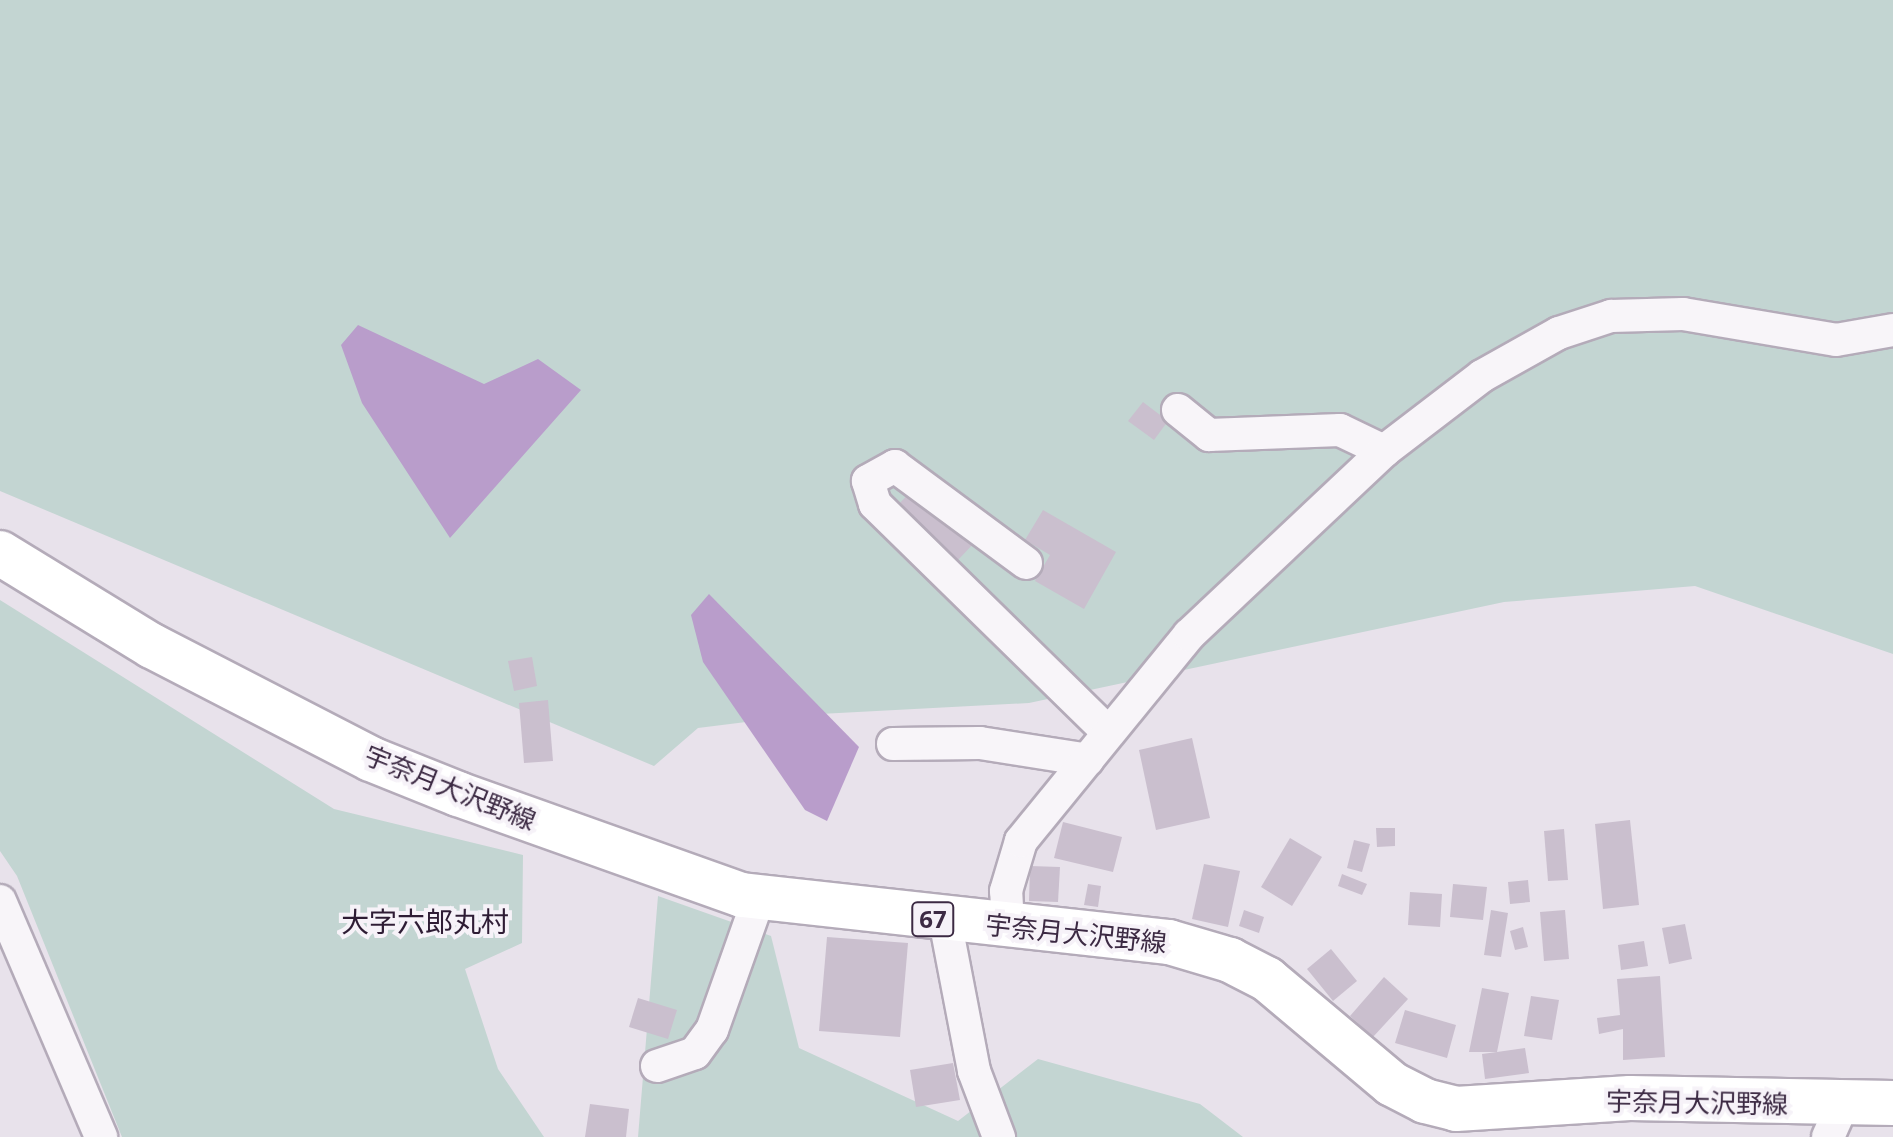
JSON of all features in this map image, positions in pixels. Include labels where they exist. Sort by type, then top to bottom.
[{"type":"main road","name":"宇奈月大沢野線","points":[[0,553],[152,646],[371,759],[759,897],[945,920],[1169,942],[1230,960],[1306,1007],[1392,1084],[1456,1109],[1630,1098],[1835,1121],[1893,1103]]},
{"type":"street","points":[[1008,926],[1006,891],[1021,841],[1088,760],[1107,731],[1189,635],[1384,451],[1482,376],[1559,333],[1611,316],[1683,314],[1836,340],[1893,330]]},
{"type":"street","points":[[1178,410],[1209,435],[1340,430],[1384,451]]},
{"type":"street","points":[[1026,563],[895,466],[868,481],[875,504],[1107,731]]},
{"type":"street","points":[[893,744],[980,743],[1088,760]]},
{"type":"street","points":[[657,1066],[695,1053],[712,1030],[759,897]]},
{"type":"street","points":[[0,901],[101,1137]]},
{"type":"street","points":[[945,920],[974,1071],[999,1137]]},
{"type":"shaded area","points":[[0,0],[1893,0],[1893,654],[1695,586],[1504,602],[1029,703],[801,715],[698,728],[654,766],[0,491]]},
{"type":"shaded area","points":[[358,325],[484,384],[538,359],[581,390],[450,538],[362,403],[341,345]]},
{"type":"shaded area","points":[[709,594],[859,747],[827,821],[805,810],[703,662],[691,615]]},
{"type":"shaded area","points":[[0,600],[334,809],[523,855],[522,943],[465,969],[498,1069],[544,1137],[122,1137],[17,876],[0,851]]},
{"type":"shaded area","points":[[658,896],[771,936],[799,1048],[958,1121],[1038,1059],[1200,1104],[1243,1137],[638,1137]]},
{"type":"building","points":[[1143,402],[1168,421],[1154,440],[1128,421]]},
{"type":"building","points":[[915,487],[975,542],[958,560],[898,505]]},
{"type":"building","points":[[1043,510],[1116,552],[1084,609],[1035,581],[1050,555],[1025,540]]},
{"type":"building","points":[[532,657],[537,686],[514,691],[508,661]]},
{"type":"building","points":[[548,700],[553,761],[524,763],[519,703]]},
{"type":"building","points":[[1192,738],[1210,818],[1156,830],[1139,750]]},
{"type":"building","points":[[1630,820],[1639,905],[1603,909],[1595,824]]},
{"type":"building","points":[[1063,822],[1122,837],[1113,872],[1054,858]]},
{"type":"building","points":[[1376,828],[1395,828],[1395,846],[1377,847]]},
{"type":"building","points":[[1564,829],[1568,880],[1548,881],[1544,831]]},
{"type":"building","points":[[1290,838],[1322,857],[1292,906],[1261,887]]},
{"type":"building","points":[[1354,840],[1370,844],[1362,872],[1347,868]]},
{"type":"building","points":[[1204,864],[1240,871],[1228,927],[1192,919]]},
{"type":"building","points":[[1030,866],[1060,867],[1058,902],[1029,901]]},
{"type":"building","points":[[1342,874],[1367,884],[1362,895],[1338,886]]},
{"type":"building","points":[[1528,880],[1530,902],[1510,904],[1508,882]]},
{"type":"building","points":[[1088,884],[1101,886],[1098,907],[1084,905]]},
{"type":"building","points":[[1453,884],[1487,887],[1483,920],[1450,917]]},
{"type":"building","points":[[1410,892],[1442,894],[1440,927],[1408,925]]},
{"type":"building","points":[[1244,910],[1264,917],[1259,933],[1239,926]]},
{"type":"building","points":[[1491,910],[1508,913],[1501,957],[1484,955]]},
{"type":"building","points":[[1565,910],[1569,959],[1544,961],[1540,912]]},
{"type":"building","points":[[1685,924],[1692,959],[1669,964],[1662,928]]},
{"type":"building","points":[[1523,927],[1528,947],[1515,950],[1510,931]]},
{"type":"building","points":[[827,937],[908,943],[900,1037],[819,1031]]},
{"type":"building","points":[[1644,941],[1648,966],[1621,970],[1618,945]]},
{"type":"building","points":[[1331,949],[1357,981],[1333,1001],[1307,969]]},
{"type":"building","points":[[1660,976],[1665,1057],[1623,1060],[1623,1029],[1599,1034],[1597,1018],[1620,1015],[1617,979]]},
{"type":"building","points":[[1384,977],[1408,999],[1373,1037],[1350,1016]]},
{"type":"building","points":[[1482,988],[1509,993],[1497,1052],[1469,1052]]},
{"type":"building","points":[[1531,996],[1559,1000],[1552,1040],[1524,1036]]},
{"type":"building","points":[[638,998],[677,1010],[668,1039],[629,1027]]},
{"type":"building","points":[[1405,1010],[1456,1025],[1447,1058],[1395,1043]]},
{"type":"building","points":[[1525,1048],[1529,1073],[1485,1079],[1482,1054]]},
{"type":"building","points":[[953,1063],[960,1100],[916,1107],[910,1070]]},
{"type":"building","points":[[590,1104],[629,1109],[626,1137],[585,1137]]},
{"type":"district","name":"大字六郎丸村","points":[[425,921]]}]
